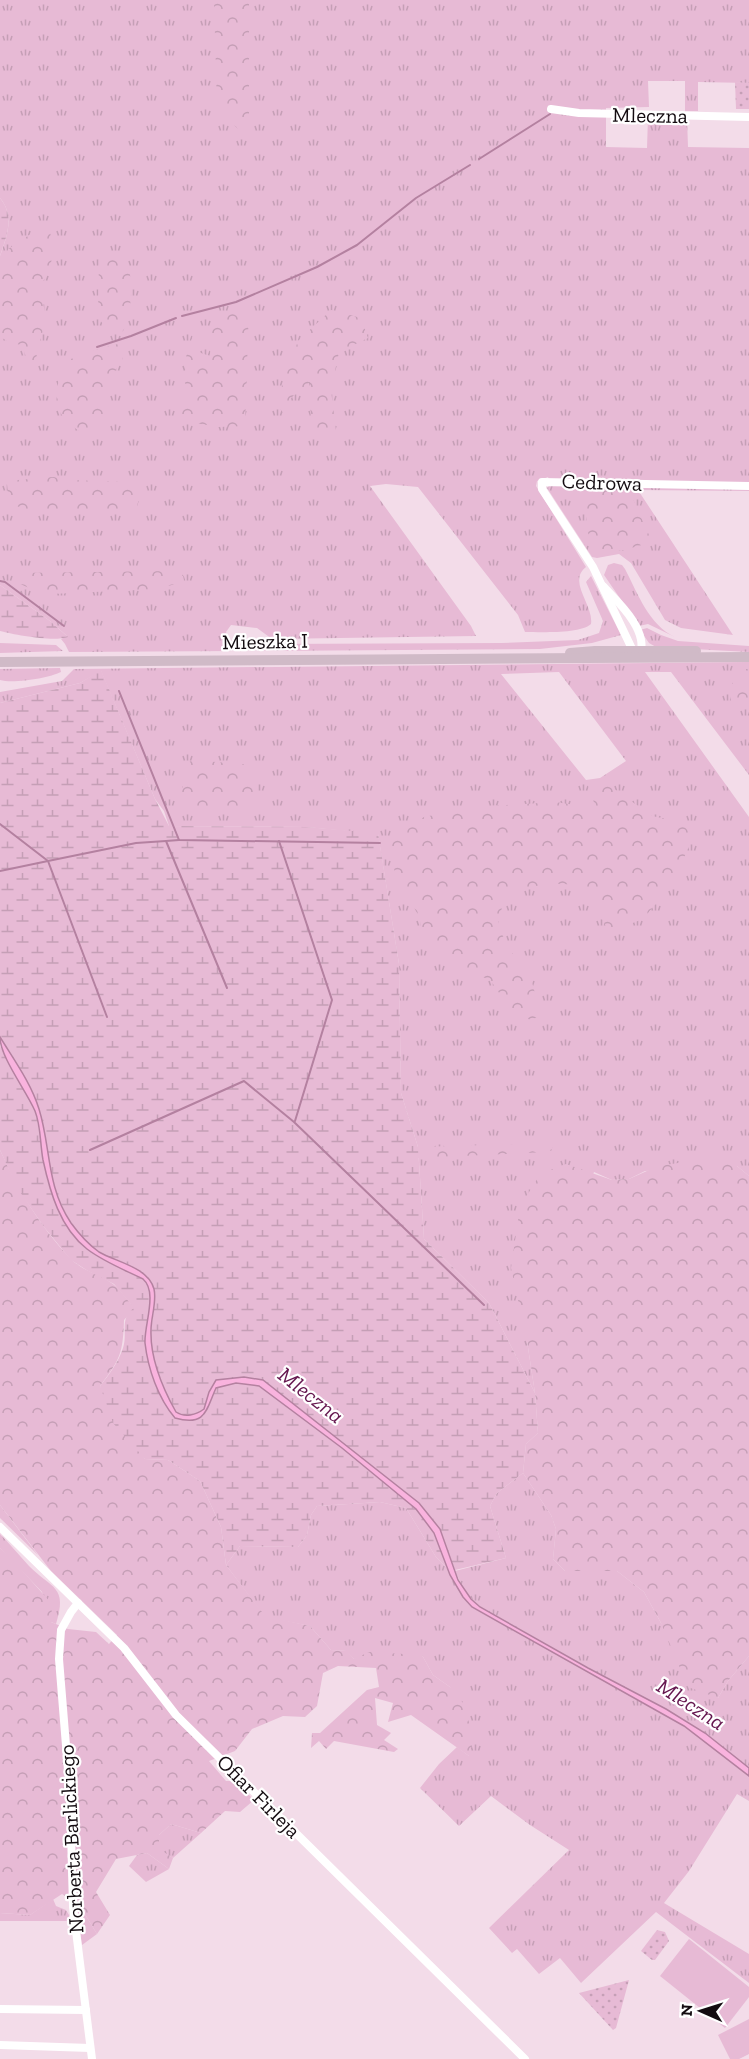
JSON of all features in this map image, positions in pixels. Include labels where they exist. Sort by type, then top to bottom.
[{"type":"street","name":"Mleczna","points":[[551,108],[579,113],[749,117]]},
{"type":"street","name":"Cedrowa","points":[[603,586],[637,629],[642,644],[637,654],[627,639],[593,567],[543,489],[542,482],[749,486]]},
{"type":"street","points":[[617,651],[627,639]]},
{"type":"street","name":"Mieszka I","points":[[531,658],[588,651],[637,654]]},
{"type":"street","name":"Mieszka I","points":[[0,662],[531,658],[697,651],[743,657]]},
{"type":"street","name":"Ofiar Firleja","points":[[0,1527],[124,1648],[176,1715],[525,2059]]},
{"type":"street","name":"Norberta Barlickiego","points":[[78,1603],[66,1619],[59,1640],[59,1659],[70,1795],[73,1907],[92,2059]]},
{"type":"street","points":[[66,1619],[80,1614],[89,1614]]},
{"type":"street","points":[[0,2009],[86,2010]]},
{"type":"street","points":[[0,2045],[90,2048]]},
{"type":"green space","points":[[0,0],[749,0],[749,83],[698,82],[698,111],[685,111],[685,81],[648,81],[649,107],[606,108],[606,147],[647,148],[648,117],[687,118],[688,147],[749,148],[749,491],[638,490],[733,635],[681,628],[665,620],[631,563],[619,554],[592,557],[547,488],[551,484],[548,477],[537,481],[536,486],[586,567],[579,580],[591,617],[591,624],[586,627],[560,632],[525,632],[518,615],[418,487],[386,484],[370,486],[476,636],[272,639],[257,628],[231,625],[226,632],[233,641],[247,645],[501,643],[578,640],[599,633],[603,621],[586,582],[591,576],[621,635],[592,643],[540,649],[258,651],[258,647],[237,647],[235,651],[69,652],[61,639],[67,636],[0,585],[0,256],[7,234],[8,219],[5,205],[0,198]]},
{"type":"green space","points":[[214,0],[249,0],[249,130],[241,131],[217,107]]},
{"type":"green space","points":[[735,82],[749,83],[749,109],[736,109]]},
{"type":"green space","points":[[0,198],[7,212],[8,226],[0,256]]},
{"type":"green space","points":[[43,226],[48,227],[50,232],[52,257],[47,275],[37,291],[44,308],[44,324],[36,359],[28,363],[22,345],[11,343],[0,337],[0,281],[6,265],[8,249]]},
{"type":"green space","points":[[124,256],[130,273],[131,294],[126,323],[123,331],[119,333],[104,325],[98,318],[99,259]]},
{"type":"green space","points":[[249,306],[245,426],[218,427],[179,420],[179,397],[185,388],[186,357],[193,335],[198,352],[210,356],[212,316]]},
{"type":"green space","points":[[331,310],[361,318],[368,338],[339,352],[331,390],[336,431],[311,434],[310,382],[292,397],[283,413],[276,403],[298,341]]},
{"type":"green space","points":[[122,343],[126,346],[122,360],[105,386],[103,420],[105,429],[101,433],[85,435],[66,422],[56,405],[59,374],[69,360],[83,353]]},
{"type":"green space","points":[[53,477],[127,482],[140,495],[137,506],[107,513],[27,510],[9,503],[7,484],[18,480]]},
{"type":"green space","points":[[610,488],[634,501],[652,542],[624,550],[601,553],[586,530],[587,500]]},
{"type":"green space","points":[[614,563],[622,565],[625,569],[651,617],[666,632],[675,637],[648,624],[639,626],[604,575],[608,565]]},
{"type":"green space","points":[[175,571],[183,575],[184,581],[159,589],[51,594],[16,582],[14,573]]},
{"type":"green space","points":[[0,585],[68,637],[44,638],[0,631]]},
{"type":"green space","points":[[647,628],[678,641],[749,646],[749,652],[656,647],[649,643],[640,630]]},
{"type":"green space","points":[[0,643],[56,645],[63,651],[0,653]]},
{"type":"green space","points":[[749,662],[749,775],[671,672],[645,672],[749,817],[749,1176],[737,1166],[645,1171],[629,1179],[612,1180],[594,1172],[527,1341],[535,1393],[489,1303],[424,1239],[418,1147],[401,1093],[399,964],[378,834],[306,827],[169,826],[164,811],[155,799],[101,671],[80,683],[0,703],[0,692],[62,681],[74,669]],"holes":[[[559,672],[626,761],[600,778],[586,780],[501,674]]]},
{"type":"green space","points":[[60,668],[61,672],[40,678],[22,681],[0,680],[0,669]]},
{"type":"green space","points":[[742,669],[749,669],[749,704],[740,708],[731,702],[730,692]]},
{"type":"green space","points":[[101,670],[155,799],[169,826],[306,827],[378,833],[399,964],[401,1093],[418,1147],[424,1239],[489,1303],[535,1393],[538,1433],[526,1444],[523,1473],[497,1493],[490,1506],[506,1558],[455,1570],[440,1529],[419,1503],[263,1380],[244,1377],[216,1380],[209,1392],[204,1409],[190,1415],[176,1412],[153,1358],[151,1333],[155,1298],[152,1285],[143,1274],[93,1247],[76,1230],[64,1210],[52,1178],[36,1099],[0,1037],[0,703],[80,683]]},
{"type":"green space","points":[[193,760],[251,765],[260,799],[253,808],[235,813],[194,807],[180,802],[175,795],[183,788],[179,774],[184,765]]},
{"type":"green space","points":[[586,780],[606,783],[652,816],[681,822],[693,837],[673,883],[643,919],[625,926],[607,928],[598,911],[595,895],[575,886],[553,884],[508,892],[499,916],[498,927],[512,953],[529,971],[541,1016],[530,1020],[508,1006],[491,981],[441,956],[424,940],[419,916],[396,878],[388,838],[424,817],[474,807],[555,802],[596,808]]},
{"type":"green space","points":[[0,1046],[36,1113],[47,1179],[58,1211],[89,1251],[143,1279],[150,1291],[146,1345],[174,1418],[203,1416],[216,1388],[231,1383],[256,1384],[342,1448],[416,1509],[434,1533],[449,1570],[436,1557],[406,1508],[380,1502],[317,1506],[311,1515],[307,1535],[298,1547],[240,1546],[226,1565],[221,1527],[200,1481],[168,1460],[145,1459],[113,1423],[100,1386],[121,1353],[125,1321],[129,1312],[134,1308],[114,1284],[71,1260],[44,1227],[18,1189],[0,1150]]},
{"type":"green space","points":[[555,1143],[547,1152],[418,1158],[418,1147]]},
{"type":"green space","points":[[0,1150],[30,1207],[59,1246],[80,1266],[113,1284],[135,1308],[124,1320],[123,1341],[119,1356],[100,1386],[145,1459],[168,1460],[200,1481],[221,1527],[226,1565],[265,1616],[310,1626],[331,1650],[347,1651],[354,1659],[369,1652],[422,1655],[433,1675],[450,1687],[461,1699],[474,1737],[469,1756],[411,1715],[388,1722],[393,1703],[375,1698],[377,1725],[391,1733],[384,1740],[398,1749],[394,1752],[334,1741],[326,1749],[319,1741],[311,1748],[312,1733],[320,1733],[367,1690],[379,1687],[376,1668],[338,1666],[323,1673],[317,1706],[305,1717],[283,1716],[252,1729],[235,1751],[209,1761],[226,1781],[235,1781],[254,1800],[240,1812],[225,1811],[201,1833],[171,1824],[159,1835],[159,1849],[173,1858],[169,1869],[147,1853],[116,1859],[96,1892],[110,1915],[97,1934],[80,1906],[62,1894],[30,1915],[0,1913],[0,1548],[52,1604],[51,1622],[68,1629],[96,1632],[109,1644],[117,1635],[51,1571],[0,1505]]},
{"type":"green space","points":[[718,1157],[737,1166],[749,1176],[749,1656],[728,1681],[718,1698],[688,1687],[661,1623],[644,1592],[617,1571],[565,1571],[553,1559],[556,1529],[551,1515],[523,1473],[526,1444],[538,1433],[527,1341],[511,1268],[520,1207],[540,1174],[566,1164],[612,1180],[629,1179],[658,1166]]},
{"type":"green space","points":[[523,1473],[551,1515],[556,1529],[553,1559],[565,1571],[617,1571],[644,1592],[661,1623],[718,1698],[728,1681],[749,1656],[749,1768],[705,1733],[666,1709],[480,1607],[465,1592],[455,1571],[506,1558],[490,1506],[497,1493]]},
{"type":"green space","points":[[380,1502],[406,1508],[436,1557],[449,1570],[463,1597],[472,1607],[684,1726],[749,1776],[749,1801],[737,1794],[689,1871],[664,1903],[749,1954],[749,1983],[656,1912],[581,1983],[560,1958],[539,1974],[517,1949],[512,1953],[489,1928],[569,1850],[491,1796],[459,1826],[420,1788],[439,1764],[457,1747],[469,1756],[450,1687],[433,1675],[422,1655],[354,1659],[346,1651],[331,1650],[310,1626],[265,1617],[226,1565],[240,1546],[298,1547],[307,1535],[311,1515],[317,1506]]},
{"type":"green space","points":[[0,1505],[38,1555],[0,1518]]},
{"type":"green space","points":[[0,1534],[29,1566],[56,1589],[60,1602],[56,1624],[51,1622],[42,1592],[0,1548]]},
{"type":"green space","points":[[171,1824],[201,1833],[173,1858],[159,1850],[159,1835]]},
{"type":"green space","points":[[147,1853],[169,1869],[146,1882],[129,1866],[137,1855]]},
{"type":"green space","points":[[53,1899],[56,1906],[66,1910],[69,1921],[0,1921],[0,1913],[30,1915]]},
{"type":"green space","points":[[76,1904],[80,1906],[97,1934],[82,1945]]},
{"type":"green space","points":[[657,1930],[665,1932],[669,1941],[655,1960],[652,1960],[641,1951]]},
{"type":"green space","points":[[689,1939],[749,1987],[749,1997],[725,2028],[660,1976]]},
{"type":"green space","points":[[629,1980],[616,2028],[613,2030],[579,1993]]},
{"type":"green space","points":[[749,2019],[749,2054],[739,2059],[730,2059],[718,2035]]},
{"type":"shaded area","points":[[0,1037],[36,1099],[43,1123],[53,1181],[63,1209],[71,1223],[99,1252],[138,1270],[151,1282],[155,1294],[151,1330],[153,1352],[162,1383],[176,1412],[190,1415],[204,1409],[209,1392],[216,1380],[244,1377],[263,1380],[419,1503],[440,1529],[458,1580],[471,1599],[480,1607],[666,1709],[705,1733],[749,1768],[749,1776],[684,1726],[472,1607],[450,1575],[434,1533],[416,1509],[342,1448],[259,1386],[236,1383],[216,1388],[207,1410],[199,1418],[185,1420],[175,1418],[159,1392],[146,1353],[145,1336],[150,1300],[147,1285],[143,1279],[107,1262],[87,1249],[63,1220],[46,1172],[35,1111],[4,1054]]},
{"type":"waterway","points":[[479,159],[550,114]]},
{"type":"waterway","points":[[182,316],[236,302],[317,267],[357,245],[416,198],[470,165]]},
{"type":"waterway","points":[[97,347],[176,318]]},
{"type":"waterway","points":[[0,581],[5,582],[64,626]]},
{"type":"waterway","points":[[119,691],[179,840],[380,843]]},
{"type":"waterway","points":[[0,824],[48,861]]},
{"type":"waterway","points":[[179,840],[166,841],[227,988]]},
{"type":"waterway","points":[[107,1017],[48,861],[136,843],[166,841]]},
{"type":"waterway","points":[[279,841],[332,1000],[295,1121]]},
{"type":"waterway","points":[[0,871],[48,861]]},
{"type":"waterway","points":[[90,1150],[244,1081],[294,1122],[484,1305]]}]
